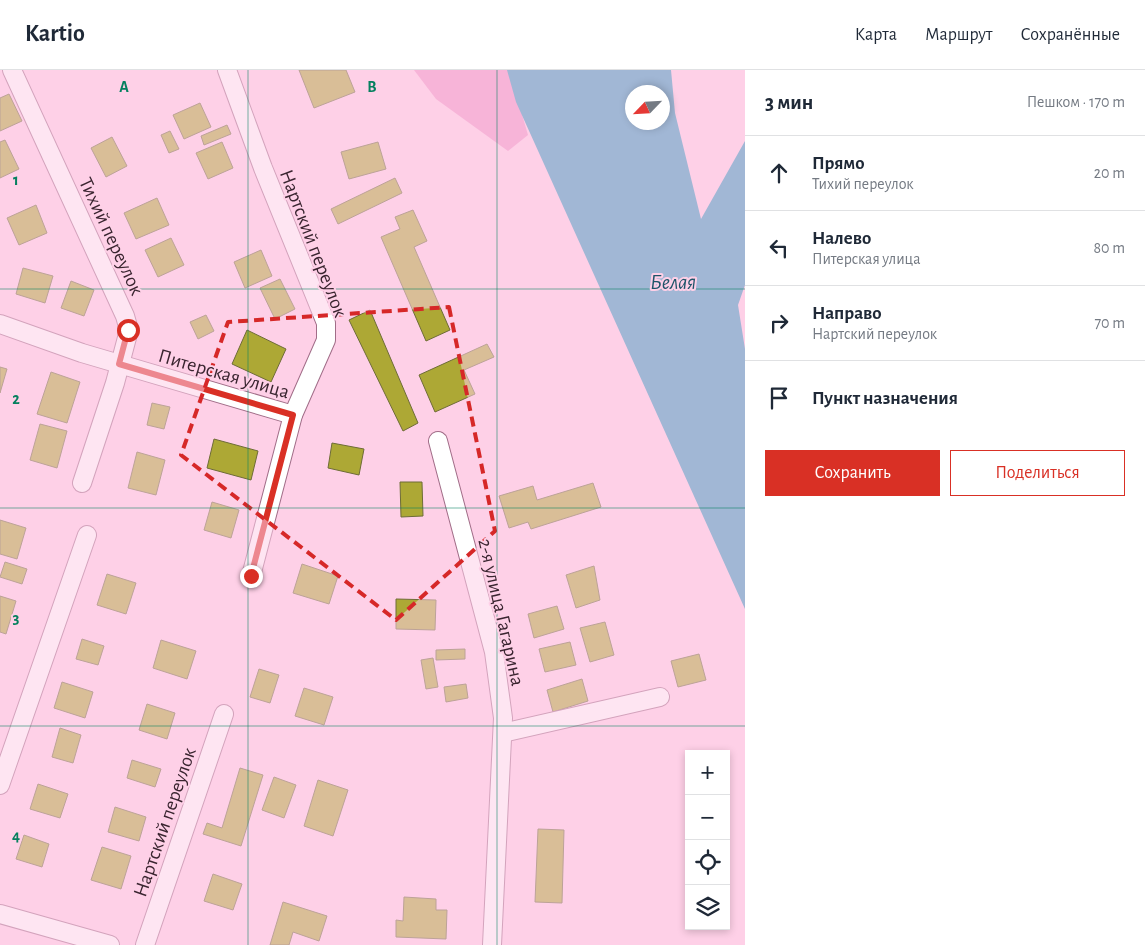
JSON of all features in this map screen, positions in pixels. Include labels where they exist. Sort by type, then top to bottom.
[{"type":"street","name":"Тихий переулок","points":[[12,70],[125,316],[128,330],[82,483]]},
{"type":"street","name":"Нартский переулок","points":[[227,70],[262,168],[326,323],[326,340],[293,415],[251,576]]},
{"type":"street","name":"Питерская улица","points":[[0,324],[119,364],[293,415]]},
{"type":"street","name":"2-я улица Гагарина","points":[[438,441],[494,652],[503,718],[492,945]]},
{"type":"street","points":[[0,785],[87,535]]},
{"type":"street","points":[[502,733],[660,697]]},
{"type":"street","name":"Нартский переулок","points":[[145,945],[224,714]]},
{"type":"street","points":[[0,914],[110,945]]},
{"type":"highlighted area","points":[[449,307],[495,531],[396,620],[181,455],[228,322]]},
{"type":"shaded area","points":[[414,70],[509,70],[528,135],[508,151],[436,99]]},
{"type":"water","name":"Белая","points":[[507,70],[671,70],[675,113],[701,219],[745,141],[745,285],[738,305],[745,349],[745,609],[516,102]]},
{"type":"building","points":[[299,70],[346,70],[355,92],[314,108]]},
{"type":"building","points":[[9,94],[22,121],[0,131],[0,98]]},
{"type":"building","points":[[200,103],[211,127],[184,139],[173,115]]},
{"type":"building","points":[[227,125],[231,134],[204,145],[201,136]]},
{"type":"building","points":[[170,131],[179,149],[169,153],[161,135]]},
{"type":"building","points":[[112,137],[127,166],[106,177],[91,148]]},
{"type":"building","points":[[5,140],[19,169],[0,178],[0,142]]},
{"type":"building","points":[[222,142],[233,168],[208,179],[196,153]]},
{"type":"building","points":[[378,142],[386,169],[349,179],[341,152]]},
{"type":"building","points":[[395,178],[402,193],[338,224],[331,209]]},
{"type":"building","points":[[157,198],[169,225],[136,239],[124,213]]},
{"type":"building","points":[[36,205],[47,233],[19,245],[7,218]]},
{"type":"building","points":[[413,210],[427,241],[414,247],[450,330],[426,341],[381,237],[400,229],[395,217]]},
{"type":"building","points":[[171,238],[184,265],[158,277],[145,250]]},
{"type":"building","points":[[261,250],[272,276],[245,288],[234,262]]},
{"type":"building","points":[[23,268],[53,276],[45,303],[16,294]]},
{"type":"building","points":[[280,279],[295,309],[275,319],[260,288]]},
{"type":"building","points":[[71,281],[94,290],[84,316],[61,308]]},
{"type":"building","points":[[370,310],[418,423],[403,431],[349,320]]},
{"type":"building","points":[[206,315],[214,331],[198,339],[190,322]]},
{"type":"building","points":[[247,330],[286,349],[271,382],[232,364]]},
{"type":"building","points":[[487,344],[494,357],[464,370],[475,394],[435,412],[419,375]]},
{"type":"building","points":[[0,367],[7,369],[0,393]]},
{"type":"building","points":[[51,372],[80,382],[67,423],[37,414]]},
{"type":"building","points":[[152,403],[170,407],[164,429],[147,425]]},
{"type":"building","points":[[40,424],[67,431],[57,468],[30,460]]},
{"type":"building","points":[[214,439],[258,451],[251,480],[207,468]]},
{"type":"building","points":[[332,443],[364,449],[359,475],[328,468]]},
{"type":"building","points":[[137,452],[165,460],[156,495],[128,488]]},
{"type":"building","points":[[400,482],[422,482],[423,516],[401,517]]},
{"type":"building","points":[[593,483],[601,507],[531,529],[528,522],[509,528],[499,496],[533,486],[537,500]]},
{"type":"building","points":[[212,502],[239,510],[231,538],[204,530]]},
{"type":"building","points":[[0,520],[26,528],[17,559],[0,554]]},
{"type":"building","points":[[5,562],[27,569],[22,584],[0,577]]},
{"type":"building","points":[[302,564],[338,576],[329,604],[293,593]]},
{"type":"building","points":[[594,566],[600,600],[576,608],[566,575]]},
{"type":"building","points":[[107,574],[136,583],[126,614],[97,605]]},
{"type":"building","points":[[0,596],[16,601],[6,634],[0,632]]},
{"type":"building","points":[[396,599],[436,600],[435,630],[396,629]]},
{"type":"building","points":[[557,606],[564,629],[534,638],[528,614]]},
{"type":"building","points":[[605,622],[614,655],[590,662],[580,628]]},
{"type":"building","points":[[82,639],[104,646],[98,665],[76,659]]},
{"type":"building","points":[[161,640],[196,651],[187,679],[153,668]]},
{"type":"building","points":[[570,642],[576,665],[545,672],[539,649]]},
{"type":"building","points":[[465,649],[465,659],[436,660],[436,650]]},
{"type":"building","points":[[699,654],[706,680],[678,687],[671,661]]},
{"type":"building","points":[[433,658],[438,687],[426,689],[421,660]]},
{"type":"building","points":[[259,669],[279,675],[270,703],[250,697]]},
{"type":"building","points":[[582,679],[588,701],[553,712],[547,690]]},
{"type":"building","points":[[62,682],[93,692],[85,718],[54,708]]},
{"type":"building","points":[[466,684],[468,698],[446,702],[444,687]]},
{"type":"building","points":[[304,688],[333,697],[324,725],[295,716]]},
{"type":"building","points":[[147,704],[175,713],[167,739],[139,730]]},
{"type":"building","points":[[60,728],[81,735],[73,763],[52,757]]},
{"type":"building","points":[[132,760],[161,769],[155,787],[127,778]]},
{"type":"building","points":[[240,768],[263,775],[241,846],[203,834],[207,823],[222,828]]},
{"type":"building","points":[[274,777],[296,785],[284,818],[262,810]]},
{"type":"building","points":[[318,780],[348,790],[333,836],[304,826]]},
{"type":"building","points":[[38,784],[68,794],[60,818],[30,809]]},
{"type":"building","points":[[115,807],[146,817],[139,841],[108,832]]},
{"type":"building","points":[[538,829],[564,830],[562,903],[535,902]]},
{"type":"building","points":[[24,835],[49,844],[42,867],[16,859]]},
{"type":"building","points":[[102,847],[131,856],[121,889],[91,880]]},
{"type":"building","points":[[213,874],[242,884],[233,910],[204,901]]},
{"type":"building","points":[[404,897],[436,899],[436,910],[447,910],[446,939],[396,937],[396,920],[403,921]]},
{"type":"building","points":[[283,902],[327,916],[319,941],[293,932],[289,945],[270,945]]},
{"type":"route","points":[[128,330],[119,364],[293,415],[251,576]]}]
